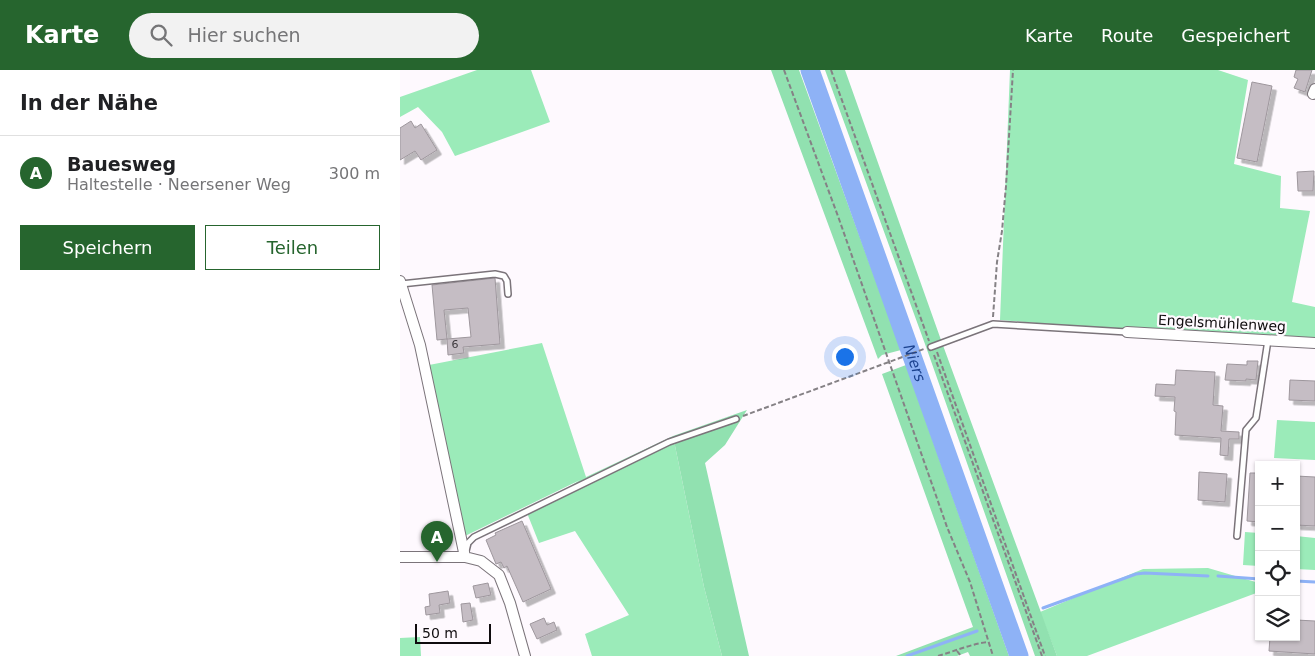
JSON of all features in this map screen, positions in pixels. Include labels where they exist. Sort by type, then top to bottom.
[{"type":"street","points":[[401,282],[420,345],[465,558]]},
{"type":"street","name":"Engelsmühlenweg","points":[[1126,332],[1315,343]]},
{"type":"street","points":[[400,557],[465,558],[481,561],[499,575],[510,603],[525,656]]},
{"type":"lane","points":[[401,282],[495,274],[504,276],[507,282],[508,294]]},
{"type":"lane","points":[[931,347],[993,324],[1126,332]]},
{"type":"lane","points":[[1237,536],[1246,430],[1256,418],[1268,340]]},
{"type":"lane","points":[[465,558],[468,543],[474,537],[669,442],[736,419]]},
{"type":"path","points":[[784,70],[948,527],[970,582],[993,656]]},
{"type":"path","points":[[831,70],[1044,656]]},
{"type":"path","points":[[993,324],[997,262],[1006,186],[1013,70]]},
{"type":"path","points":[[736,419],[931,347]]},
{"type":"path","points":[[938,656],[970,645],[988,642]]},
{"type":"path","points":[[957,651],[961,656]]},
{"type":"green space","points":[[477,70],[531,70],[550,122],[455,156],[442,132],[418,107],[400,117],[400,97]]},
{"type":"green space","points":[[771,70],[799,70],[901,350],[882,355],[878,359]]},
{"type":"green space","points":[[825,70],[845,70],[941,340],[1057,656],[1035,656],[925,344]]},
{"type":"green space","points":[[1010,70],[1218,70],[1248,80],[1234,164],[1281,176],[1280,208],[1310,211],[1292,302],[1315,307],[1315,346],[1000,320]]},
{"type":"green space","points":[[542,343],[586,477],[673,436],[704,587],[722,656],[592,656],[585,634],[629,615],[575,531],[539,543],[527,513],[580,480],[465,536],[429,365]]},
{"type":"green space","points":[[906,365],[1009,656],[970,656],[968,652],[957,656],[896,656],[973,627],[882,374]]},
{"type":"green space","points":[[747,410],[725,445],[705,463],[749,656],[722,656],[704,587],[673,436]]},
{"type":"green space","points":[[1277,420],[1315,422],[1315,460],[1274,458]]},
{"type":"green space","points":[[1245,532],[1255,533],[1255,566],[1243,565]]},
{"type":"green space","points":[[1300,536],[1315,538],[1315,570],[1300,569]]},
{"type":"green space","points":[[1208,568],[1255,582],[1255,593],[1087,656],[1057,656],[1040,612],[1143,569]]},
{"type":"green space","points":[[420,637],[421,656],[400,656],[400,638]]},
{"type":"building","points":[[1296,70],[1312,70],[1305,92],[1294,88],[1298,79],[1294,77]]},
{"type":"building","points":[[1252,82],[1272,86],[1257,162],[1237,158]]},
{"type":"building","points":[[411,121],[415,128],[421,124],[437,150],[421,160],[415,151],[400,160],[400,128]]},
{"type":"building","points":[[1314,171],[1313,191],[1298,191],[1297,172]]},
{"type":"building","points":[[495,278],[500,344],[463,347],[464,353],[448,355],[447,339],[437,340],[432,285]],"holes":[[[468,308],[471,337],[447,339],[444,310]]]},
{"type":"building","points":[[1247,361],[1258,361],[1256,380],[1225,380],[1227,364],[1247,365]]},
{"type":"building","points":[[1176,370],[1215,372],[1213,405],[1223,406],[1221,431],[1239,432],[1239,439],[1229,439],[1228,456],[1220,455],[1221,438],[1175,435],[1175,397],[1155,396],[1156,384],[1175,385]]},
{"type":"building","points":[[1290,380],[1315,381],[1315,401],[1289,400]]},
{"type":"building","points":[[1199,472],[1227,474],[1225,502],[1198,500]]},
{"type":"building","points":[[1250,473],[1255,473],[1255,522],[1247,521]]},
{"type":"building","points":[[1300,476],[1315,477],[1315,526],[1300,525]]},
{"type":"building","points":[[522,521],[551,589],[523,602],[507,566],[504,568],[501,562],[496,564],[486,540],[496,535],[495,533]]},
{"type":"building","points":[[488,583],[491,595],[476,598],[473,586]]},
{"type":"building","points":[[448,591],[450,603],[439,605],[440,613],[426,615],[425,607],[430,606],[429,594]]},
{"type":"building","points":[[470,603],[473,620],[463,622],[461,604]]},
{"type":"building","points":[[544,618],[547,625],[554,622],[557,630],[537,639],[530,624]]},
{"type":"building","points":[[1300,620],[1315,621],[1315,654],[1269,651],[1270,641],[1300,641]]},
{"type":"waterway","name":"Niers","points":[[810,70],[1019,656]]},
{"type":"waterway","points":[[1043,608],[1136,574],[1208,576]]},
{"type":"waterway","points":[[1218,576],[1255,579]]},
{"type":"waterway","points":[[1300,581],[1315,582]]},
{"type":"waterway","points":[[907,656],[977,631]]},
{"type":"place","name":"Bauesweg","points":[[437,562]]}]
